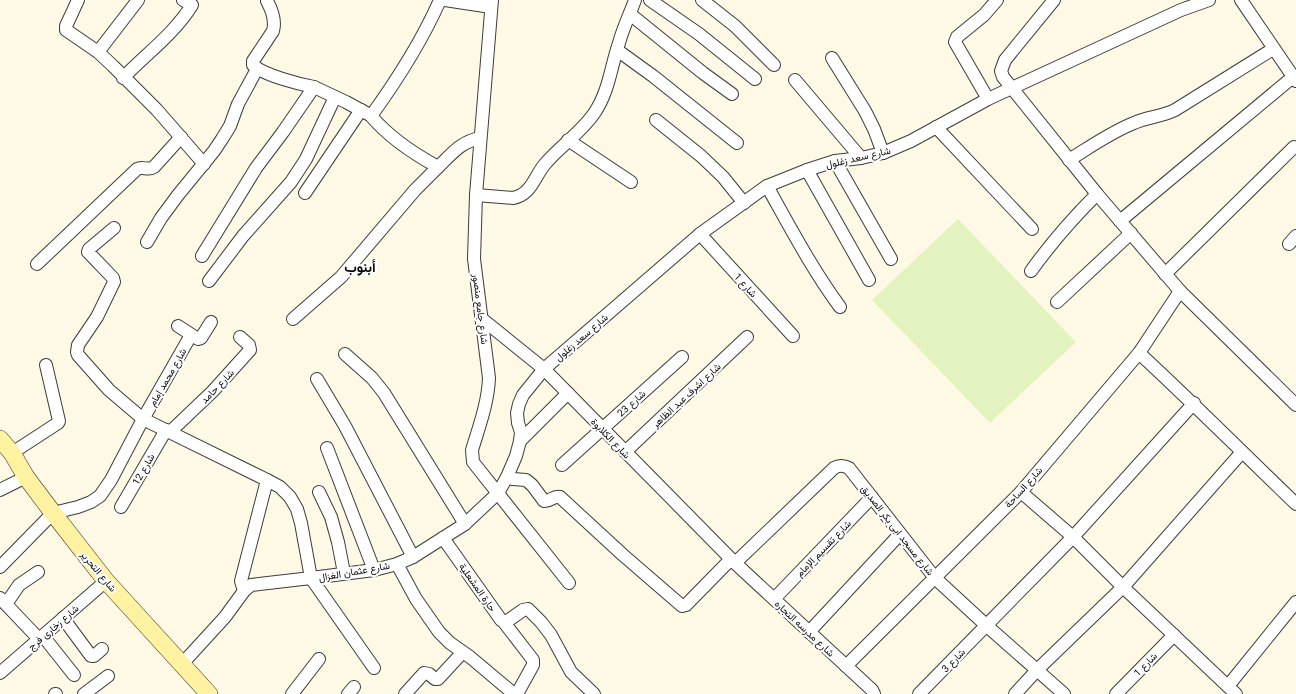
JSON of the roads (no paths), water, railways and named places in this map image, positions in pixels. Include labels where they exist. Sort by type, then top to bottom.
[{"type":"street","points":[[78,0],[66,29],[98,52],[157,110],[204,164]]},
{"type":"street","points":[[98,52],[138,0]]},
{"type":"street","points":[[267,0],[272,13],[274,27],[273,31],[253,61],[253,65],[257,69],[279,78],[314,87],[366,113],[400,143],[438,167]]},
{"type":"street","points":[[305,193],[366,113],[400,72],[423,34],[440,0]]},
{"type":"street","points":[[445,0],[491,4]]},
{"type":"street","points":[[476,196],[513,198],[524,194],[529,190],[546,163],[596,111],[606,88],[617,50],[635,0]]},
{"type":"street","points":[[650,0],[699,34],[755,80]]},
{"type":"street","points":[[702,0],[735,26],[774,64]]},
{"type":"street","points":[[988,99],[955,42],[957,37],[984,15],[997,0]]},
{"type":"street","points":[[1054,0],[1005,60],[1001,71],[1003,77],[1097,194],[1180,291],[1296,405]]},
{"type":"street","name":"شارع سعد زغلول","points":[[544,369],[700,234],[767,186],[807,170],[835,161],[861,158],[911,142],[936,126],[988,99],[1179,5],[1209,0]]},
{"type":"street","points":[[1120,221],[1294,79],[1241,0]]},
{"type":"street","points":[[124,78],[180,21],[191,2]]},
{"type":"street","name":"شارع جامع منصور","points":[[491,4],[476,196],[474,259],[489,387],[486,403],[471,454],[473,462],[569,583]]},
{"type":"street","points":[[630,14],[703,73],[732,94]]},
{"type":"street","points":[[1069,160],[1122,128],[1136,122],[1165,115],[1175,110],[1273,49]]},
{"type":"street","points":[[617,50],[654,76],[737,143]]},
{"type":"street","points":[[832,58],[866,111],[883,152]]},
{"type":"street","points":[[147,242],[161,218],[214,151],[226,133],[238,104],[257,69]]},
{"type":"street","points":[[796,80],[861,158]]},
{"type":"street","points":[[202,256],[256,168],[314,87]]},
{"type":"street","points":[[209,281],[248,230],[291,182],[306,159],[335,97]]},
{"type":"street","points":[[656,120],[712,166],[744,203]]},
{"type":"street","points":[[936,126],[1032,229]]},
{"type":"street","points":[[38,264],[137,169],[142,167],[149,169],[154,167],[181,137]]},
{"type":"street","points":[[293,319],[341,277],[410,195],[438,167],[462,145],[470,140],[480,138]]},
{"type":"street","points":[[568,140],[631,182]]},
{"type":"street","points":[[1165,274],[1294,147]]},
{"type":"street","points":[[835,161],[890,259]]},
{"type":"street","points":[[807,170],[869,280]]},
{"type":"street","points":[[767,186],[814,269],[840,307]]},
{"type":"street","points":[[1031,271],[1059,234],[1097,194]]},
{"type":"street","points":[[114,228],[89,249],[88,252],[113,278],[114,282],[97,316],[78,345],[76,352],[109,390],[143,419],[268,480],[280,487],[290,497],[297,509],[301,523],[311,578],[374,668]]},
{"type":"street","points":[[1057,302],[1131,233]]},
{"type":"street","name":"شارع 1","points":[[700,234],[793,336]]},
{"type":"street","name":"شارع الساحة","points":[[846,666],[1021,492],[1139,353],[1180,291]]},
{"type":"street","name":"شارع الكلابوة","points":[[482,319],[544,369],[733,561]]},
{"type":"street","points":[[178,326],[197,339],[200,339],[211,322]]},
{"type":"street","name":"شارع محمد إمام","points":[[53,514],[78,507],[91,502],[100,496],[111,480],[143,419],[191,335]]},
{"type":"street","name":"شارع اشرف عبد الظاهر","points":[[626,452],[747,337]]},
{"type":"street","name":"شارع حامد","points":[[168,431],[213,391],[250,350],[249,345],[240,338]]},
{"type":"street","points":[[1139,353],[1194,403],[1296,504]]},
{"type":"street","points":[[344,354],[372,378],[384,393],[465,524]]},
{"type":"street","name":"شارع 23","points":[[562,465],[682,357]]},
{"type":"street","points":[[12,453],[59,421],[46,366]]},
{"type":"street","name":"شارع عثمان الغزال","points":[[244,591],[251,585],[256,584],[374,570],[397,564],[413,557],[465,524],[498,493],[507,477],[516,456],[520,441],[521,432],[518,423],[519,404],[523,395],[544,369]]},
{"type":"street","points":[[318,379],[345,426],[413,557]]},
{"type":"street","points":[[520,441],[568,394]]},
{"type":"street","name":"شارع 3","points":[[919,694],[1073,537],[1194,403]]},
{"type":"street","name":"شارع 12","points":[[121,507],[168,431]]},
{"type":"street","name":"شارع التحرير","points":[[0,439],[12,453],[26,477],[53,514],[106,580],[209,694]]},
{"type":"street","points":[[327,448],[374,570]]},
{"type":"street","points":[[1015,694],[1037,670],[1123,587],[1242,452]]},
{"type":"street","name":"شارع مسجد ابى بكر الصديق","points":[[733,561],[834,468],[839,466],[849,468],[935,578],[986,626],[1064,694]]},
{"type":"street","points":[[0,490],[26,477]]},
{"type":"street","points":[[507,477],[513,480],[526,480],[532,485],[544,501],[548,501],[556,496],[560,497],[622,555],[682,606],[686,605],[733,561]]},
{"type":"street","points":[[182,664],[225,617],[244,591],[242,581],[268,480]]},
{"type":"street","points":[[319,492],[331,518],[338,542],[344,573]]},
{"type":"street","points":[[1021,492],[1073,537],[1123,587],[1232,690],[1296,602]]},
{"type":"street","name":"شارع تقسيم الإمام","points":[[774,599],[872,497]]},
{"type":"street","points":[[0,567],[53,514]]},
{"type":"street","points":[[809,632],[900,534]]},
{"type":"street","name":"حارة المشعلية","points":[[443,538],[503,621],[508,621],[525,608],[528,609],[541,622],[551,635],[571,672],[587,692]]},
{"type":"street","name":"شارع مدرسه التجاره","points":[[733,561],[872,690],[874,694]]},
{"type":"street","points":[[397,564],[416,599],[438,632],[462,653],[515,694],[533,665],[533,660],[503,621]]},
{"type":"street","points":[[38,572],[20,585],[3,601],[41,638],[74,675]]},
{"type":"street","name":"شارع زخارى فرج","points":[[0,674],[106,580]]},
{"type":"street","points":[[63,618],[91,656],[94,656],[102,649]]},
{"type":"street","name":"شارع 1","points":[[1116,694],[1174,634]]},
{"type":"street","points":[[405,694],[424,673],[438,679],[462,653]]},
{"type":"street","points":[[292,694],[319,659]]},
{"type":"street","points":[[84,694],[108,676]]},
{"type":"district","name":"أبنوب","points":[[360,267]]}]
